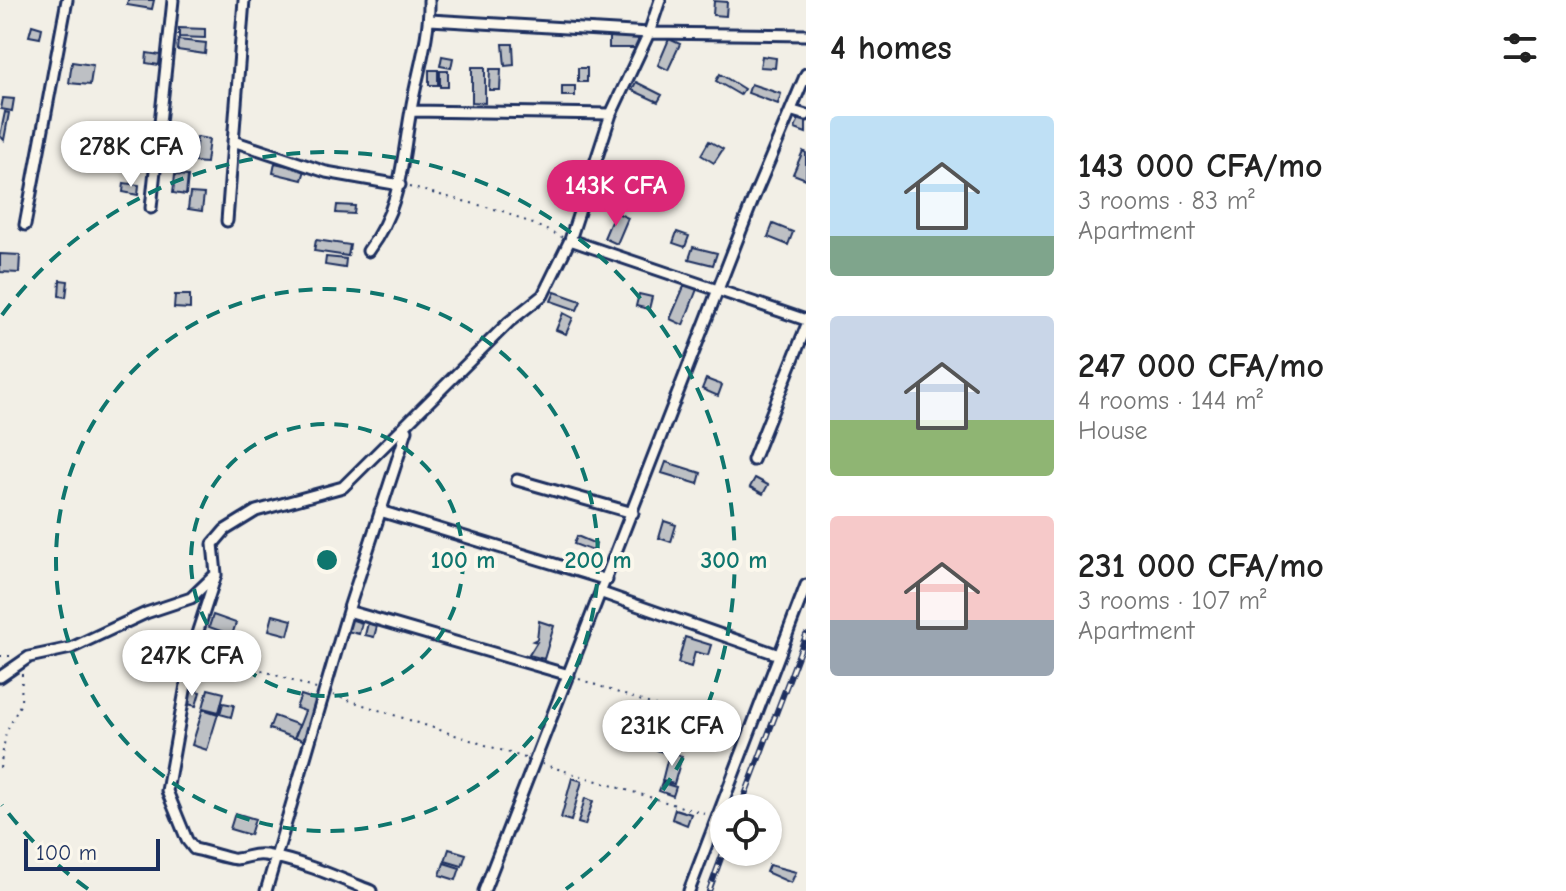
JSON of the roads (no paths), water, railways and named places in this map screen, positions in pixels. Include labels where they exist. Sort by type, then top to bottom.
[{"type":"street","points":[[25,225],[67,0]]},
{"type":"street","points":[[151,208],[173,0]]},
{"type":"street","points":[[227,221],[244,0]]},
{"type":"street","points":[[368,251],[385,227],[400,185],[411,111],[430,20],[429,0]]},
{"type":"street","points":[[371,891],[277,857],[250,853],[237,859],[194,849],[170,803],[167,791],[193,646],[216,574],[213,544],[225,530],[256,511],[343,487],[408,427],[509,322],[543,295],[570,240],[611,114],[649,33],[660,0]]},
{"type":"street","points":[[430,20],[649,33],[806,35]]},
{"type":"street","points":[[484,891],[537,762],[754,197],[793,111],[806,74]]},
{"type":"street","points":[[411,111],[611,114]]},
{"type":"street","points":[[793,111],[806,115]]},
{"type":"street","points":[[233,141],[326,172],[400,185]]},
{"type":"street","points":[[570,240],[806,320]]},
{"type":"street","points":[[753,460],[806,327]]},
{"type":"street","points":[[266,891],[348,611],[408,427]]},
{"type":"street","points":[[517,480],[633,513]]},
{"type":"street","points":[[380,511],[607,580]]},
{"type":"street","points":[[0,677],[29,657],[71,648],[146,613],[191,598],[216,574]]},
{"type":"street","points":[[689,891],[806,585]]},
{"type":"street","points":[[602,593],[779,655]]},
{"type":"street","points":[[348,611],[569,675]]},
{"type":"railway","points":[[745,794],[806,635]]},
{"type":"railway","points":[[709,891],[718,866]]}]
